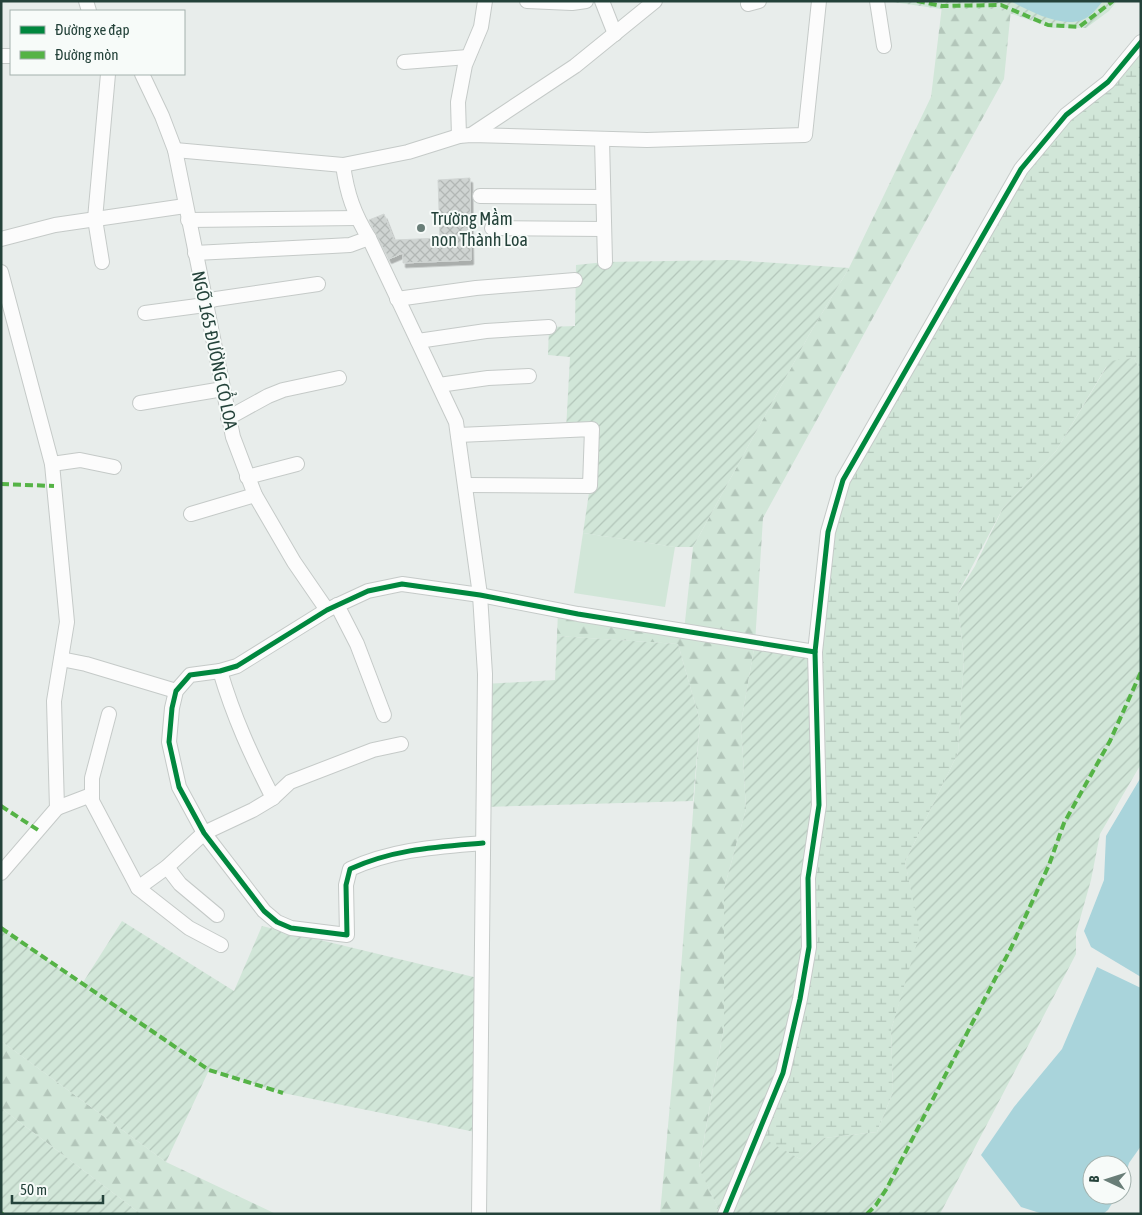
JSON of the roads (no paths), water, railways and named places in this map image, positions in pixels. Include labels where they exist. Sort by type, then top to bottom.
[{"type":"street","points":[[465,136],[458,102],[465,65],[481,27],[485,1]]},
{"type":"street","points":[[527,1],[572,3],[586,1]]},
{"type":"street","points":[[602,1],[615,34]]},
{"type":"street","points":[[174,150],[343,165],[408,152],[465,136],[575,66],[655,1]]},
{"type":"street","points":[[465,136],[647,140],[805,135],[819,1]]},
{"type":"street","points":[[877,1],[884,46]]},
{"type":"street","points":[[725,1214],[783,1073],[800,999],[807,956],[808,878],[819,805],[815,652],[828,532],[843,480],[1021,169],[1066,115],[1108,82],[1141,42]]},
{"type":"street","points":[[404,62],[468,57]]},
{"type":"street","points":[[102,262],[95,219],[108,75]]},
{"type":"street","name":"NGÕ 165 ĐƯỜNG CỔ LOA","points":[[142,75],[162,116],[174,150],[228,418],[247,476],[255,496],[294,562],[332,607],[357,644],[384,715]]},
{"type":"street","points":[[602,139],[605,262]]},
{"type":"street","points":[[343,165],[347,191],[356,218],[369,238],[456,422],[480,595],[485,674],[479,1214]]},
{"type":"street","points":[[480,196],[604,197]]},
{"type":"street","points":[[1,239],[55,225],[185,206]]},
{"type":"street","points":[[188,220],[356,218]]},
{"type":"street","points":[[492,228],[604,229]]},
{"type":"street","points":[[195,253],[350,245],[369,238]]},
{"type":"street","points":[[1,272],[52,464],[67,622],[54,701],[57,808]]},
{"type":"street","points":[[398,299],[476,288],[575,280]]},
{"type":"street","points":[[144,313],[205,303],[216,299],[318,284]]},
{"type":"street","points":[[418,341],[486,331],[549,327]]},
{"type":"street","points":[[439,386],[488,378],[528,376]]},
{"type":"street","points":[[228,418],[283,390],[339,378]]},
{"type":"street","points":[[140,403],[223,389]]},
{"type":"street","points":[[458,435],[592,429],[590,486],[465,485]]},
{"type":"street","points":[[52,464],[80,460],[114,467]]},
{"type":"street","points":[[247,476],[297,464]]},
{"type":"street","points":[[191,514],[255,496]]},
{"type":"street","points":[[483,843],[419,848],[368,861],[350,869],[346,885],[346,935],[291,928],[277,922],[264,911],[204,833],[179,787],[169,742],[172,708],[176,691],[190,674],[220,672],[237,666],[332,607],[368,590],[402,584],[480,595],[578,614],[815,652]]},
{"type":"street","points":[[61,659],[86,664],[176,691]]},
{"type":"street","points":[[220,672],[248,750],[273,798]]},
{"type":"street","points":[[109,714],[92,778],[92,801],[138,888],[189,928],[220,945]]},
{"type":"street","points":[[138,888],[167,867],[204,833],[253,810],[273,798],[290,782],[373,750],[401,744]]},
{"type":"street","points":[[1,873],[57,808],[91,795]]},
{"type":"street","points":[[167,867],[180,884],[217,914]]},
{"type":"water","points":[[1010,1],[1103,1],[1088,17],[1073,22],[1064,22],[1045,17]]},
{"type":"water","points":[[1141,777],[1141,977],[1091,947],[1084,931],[1104,880],[1106,836]]},
{"type":"water","points":[[1097,967],[1141,988],[1141,1146],[1132,1159],[1132,1155],[1082,1155],[1082,1205],[1111,1205],[1103,1214],[1043,1214],[1021,1207],[981,1155],[1014,1107],[1062,1049]]},
{"type":"place","name":"Trường Mầm non Thành Loa","points":[[421,228]]}]
